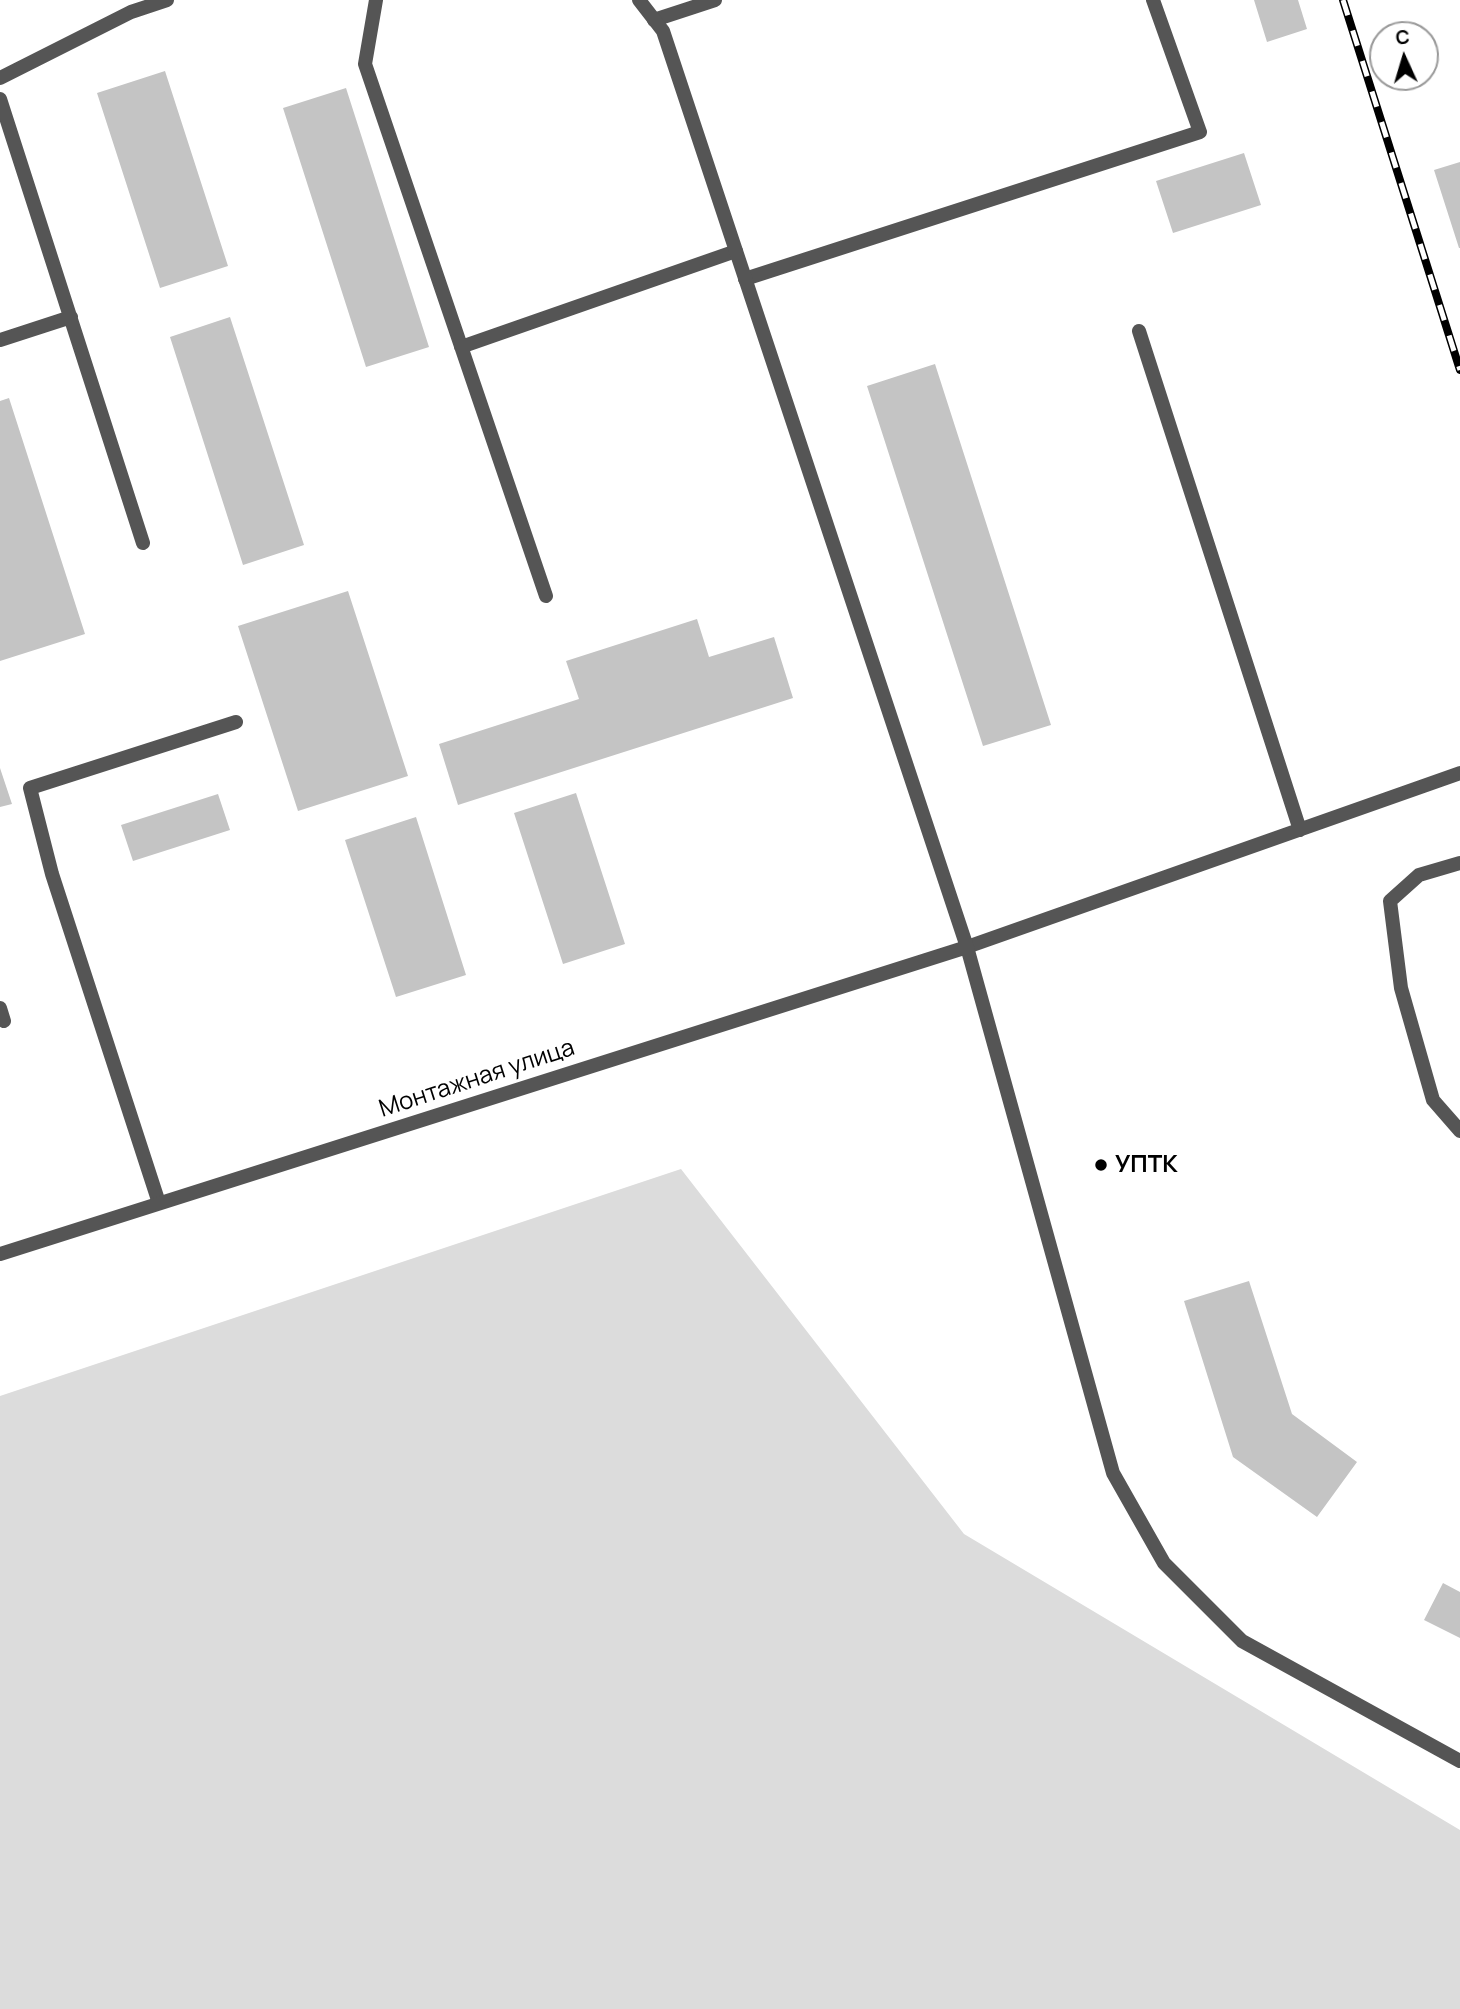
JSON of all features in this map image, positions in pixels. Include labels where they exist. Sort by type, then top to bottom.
[{"type":"street","points":[[0,78],[131,12],[167,0]]},
{"type":"street","points":[[376,0],[365,64],[546,596]]},
{"type":"street","points":[[639,0],[663,31],[967,947],[1114,1473],[1164,1563],[1242,1641],[1460,1761]]},
{"type":"street","points":[[654,20],[715,0]]},
{"type":"street","points":[[745,279],[1200,132],[1153,0]]},
{"type":"street","points":[[0,99],[143,543]]},
{"type":"street","points":[[461,347],[736,251]]},
{"type":"street","points":[[0,340],[71,317]]},
{"type":"street","points":[[1139,331],[1300,830]]},
{"type":"street","points":[[159,1203],[52,874],[30,788],[236,722]]},
{"type":"street","name":"Монтажная улица","points":[[0,1254],[967,947],[1460,773]]},
{"type":"street","points":[[1460,863],[1419,875],[1390,901],[1401,989],[1433,1100],[1460,1131]]},
{"type":"shaded area","points":[[681,1169],[964,1534],[1460,1830],[1460,2009],[0,2009],[0,1396]]},
{"type":"building","points":[[1254,0],[1298,0],[1307,29],[1267,42]]},
{"type":"building","points":[[165,71],[228,266],[160,288],[97,93]]},
{"type":"building","points":[[346,88],[429,347],[366,367],[283,108]]},
{"type":"building","points":[[1244,153],[1261,205],[1173,233],[1156,181]]},
{"type":"building","points":[[1460,162],[1460,248],[1459,248],[1434,170]]},
{"type":"building","points":[[230,317],[304,545],[243,565],[170,337]]},
{"type":"building","points":[[935,364],[1051,725],[983,746],[867,386]]},
{"type":"building","points":[[9,398],[85,634],[0,661],[0,401]]},
{"type":"building","points":[[348,591],[408,776],[298,811],[238,626]]},
{"type":"building","points":[[697,619],[709,657],[774,637],[793,698],[458,805],[439,744],[579,699],[566,661]]},
{"type":"building","points":[[0,768],[12,804],[0,807]]},
{"type":"building","points":[[576,793],[625,944],[563,964],[514,813]]},
{"type":"building","points":[[218,794],[230,830],[133,861],[121,825]]},
{"type":"building","points":[[416,817],[466,975],[396,997],[345,840]]},
{"type":"building","points":[[1249,1281],[1292,1414],[1357,1462],[1317,1517],[1233,1457],[1184,1301]]},
{"type":"building","points":[[1443,1583],[1460,1592],[1460,1638],[1424,1620]]},
{"type":"railway","points":[[1343,0],[1460,370]]},
{"type":"place","name":"УПТК","points":[[1101,1165]]}]
